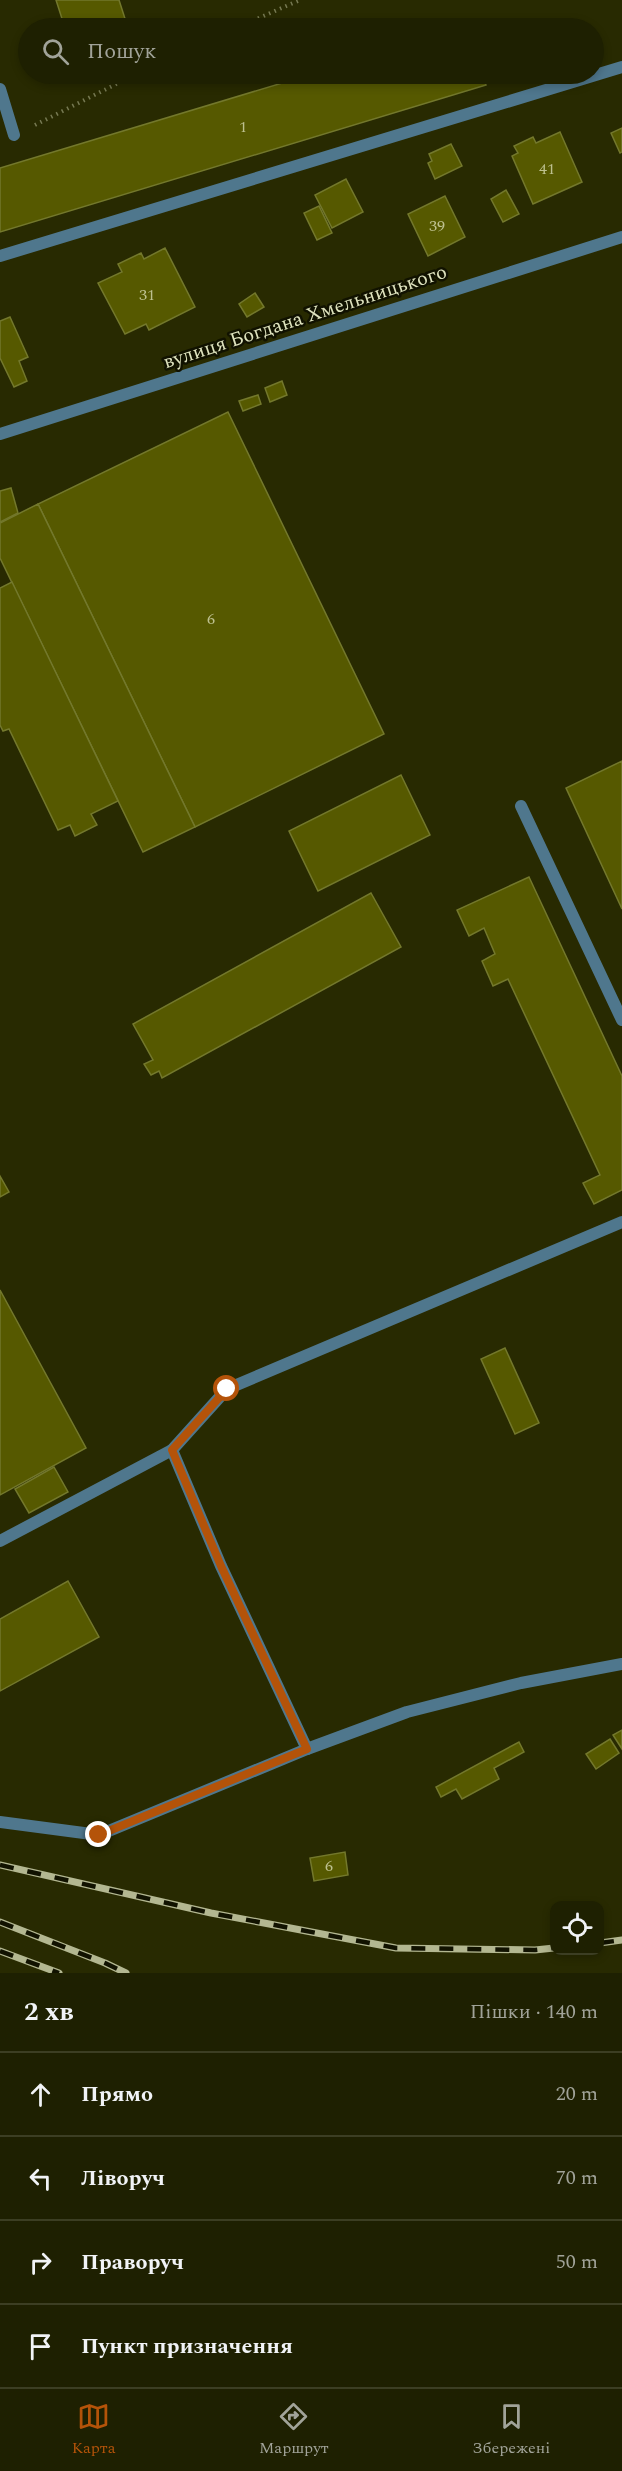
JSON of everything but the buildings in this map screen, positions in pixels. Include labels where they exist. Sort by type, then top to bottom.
[{"type":"street","points":[[604,72],[622,67]]},
{"type":"street","points":[[0,256],[566,84]]},
{"type":"street","points":[[0,89],[14,135]]},
{"type":"street","name":"вулиця Богдана Хмельницького","points":[[0,434],[622,237]]},
{"type":"street","points":[[522,806],[622,1020]]},
{"type":"street","points":[[0,1541],[172,1450],[227,1389],[622,1222]]},
{"type":"street","points":[[172,1450],[221,1566],[307,1749]]},
{"type":"street","points":[[0,1822],[99,1835],[307,1749],[407,1712],[521,1683],[622,1664]]},
{"type":"path","points":[[259,18],[300,0]]},
{"type":"path","points":[[14,135],[116,84]]},
{"type":"railway","points":[[0,1865],[211,1913],[396,1948],[550,1948]]},
{"type":"railway","points":[[0,1922],[126,1973]]},
{"type":"railway","points":[[604,1942],[622,1940]]},
{"type":"railway","points":[[0,1951],[59,1973]]},
{"type":"route","points":[[99,1835],[307,1749],[221,1566],[172,1450],[227,1389]]}]
